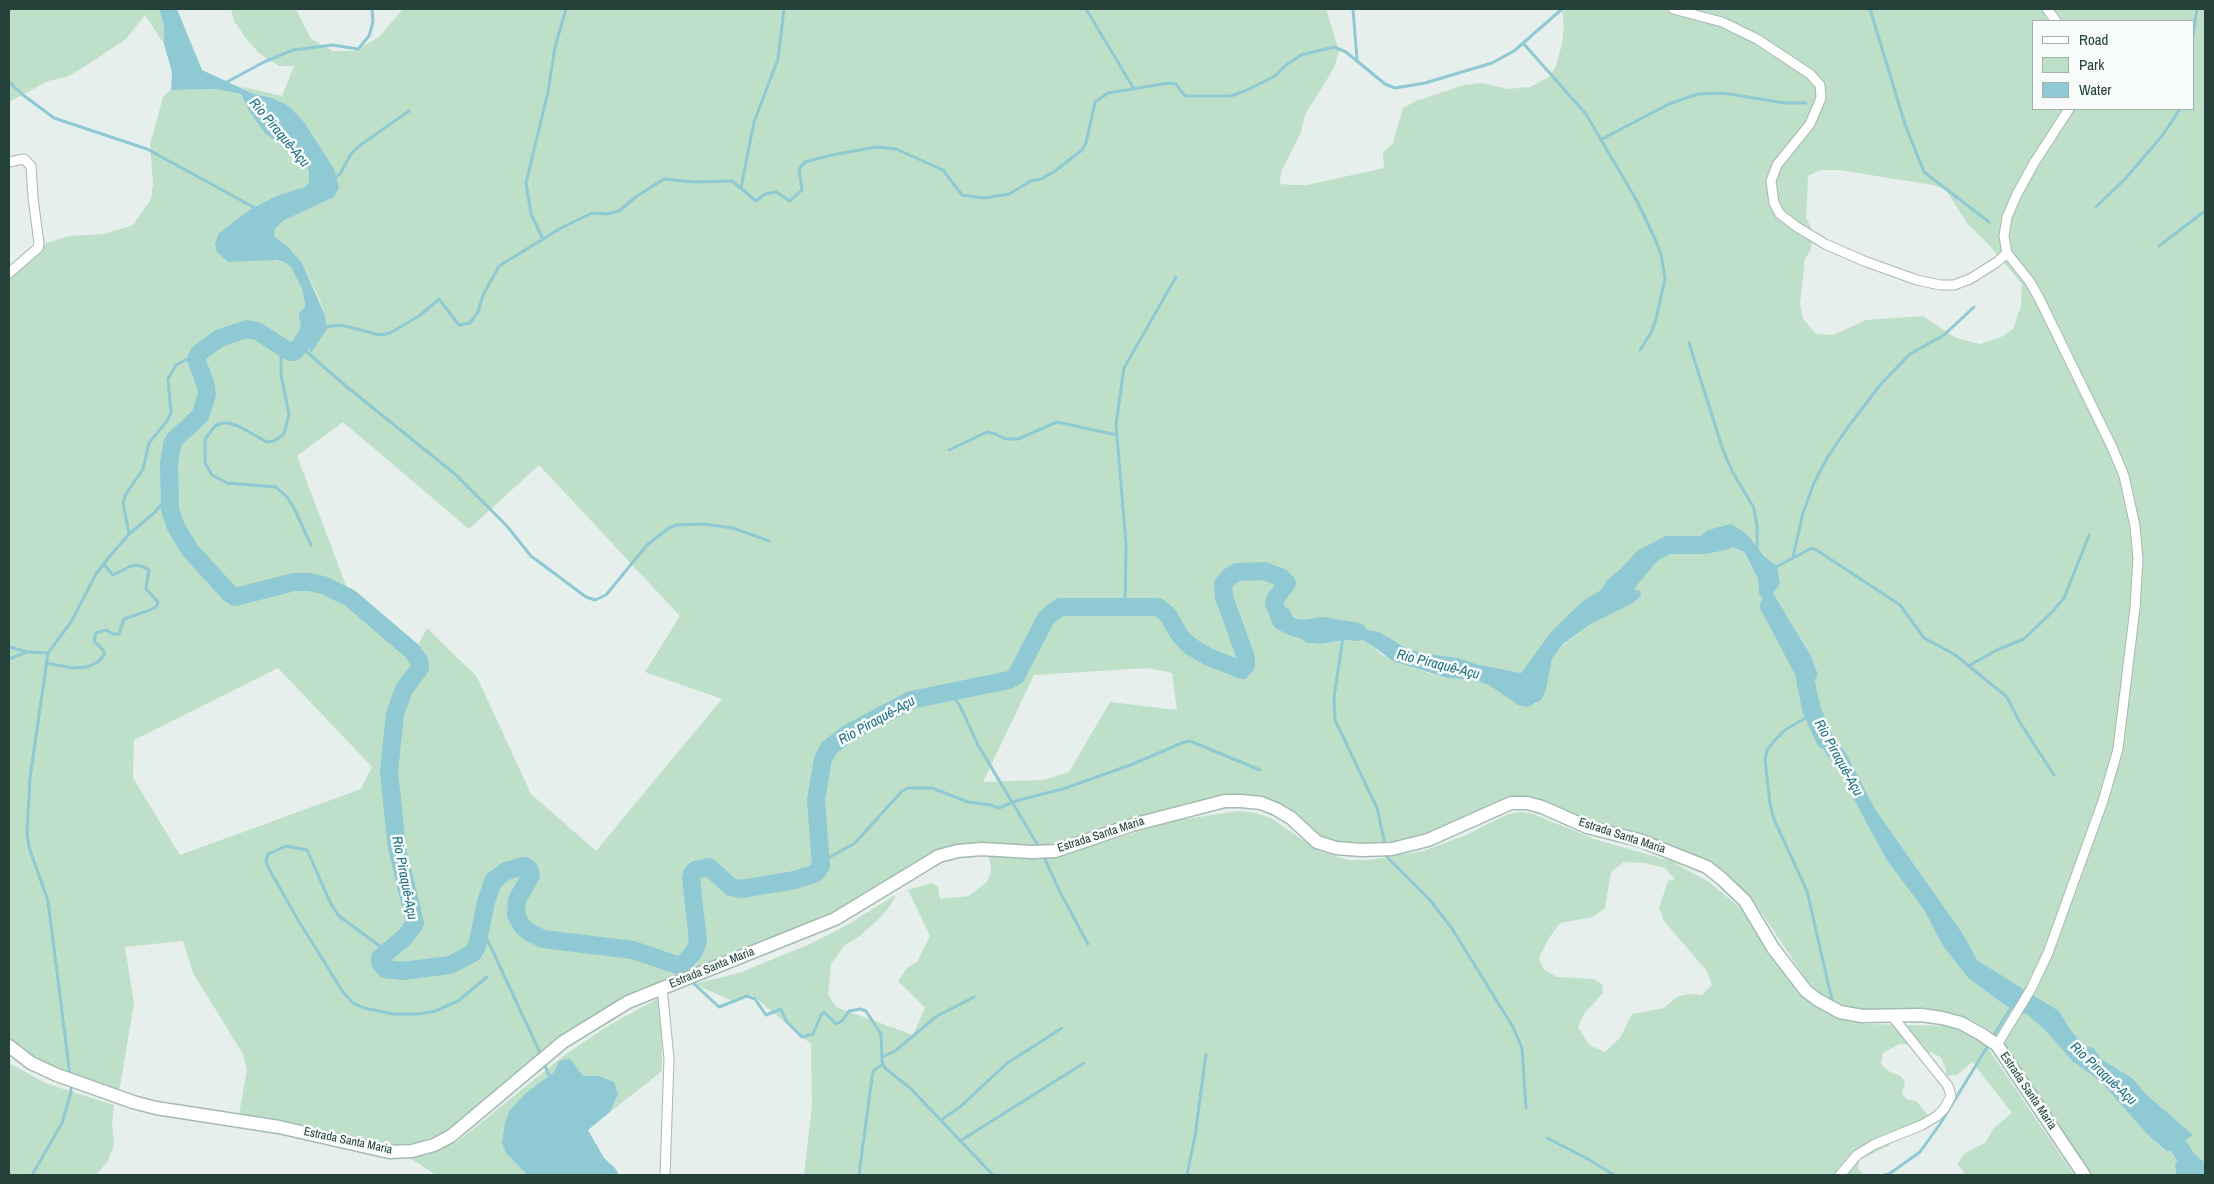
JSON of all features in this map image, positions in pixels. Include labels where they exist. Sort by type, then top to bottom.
[{"type":"street","points":[[1673,9],[1722,22],[1757,39],[1810,74],[1820,85],[1821,98],[1810,124],[1777,165],[1772,181],[1774,203],[1780,214],[1797,227],[1825,244],[1864,261],[1917,280],[1940,285],[1970,280],[1997,262],[2006,252]]},
{"type":"street","points":[[2047,9],[2055,20]]},
{"type":"street","points":[[1997,1045],[2031,989],[2064,913],[2104,802],[2118,749],[2126,688],[2138,559],[2135,526],[2124,476],[2112,447],[2039,298],[2030,282],[2006,252],[2004,236],[2007,217],[2016,194],[2068,110]]},
{"type":"street","points":[[9,162],[24,159],[31,166],[39,243],[38,248],[9,273]]},
{"type":"street","name":"Estrada Santa Maria","points":[[9,1046],[31,1063],[57,1075],[133,1102],[156,1108],[279,1126],[389,1152],[412,1151],[434,1145],[451,1136],[563,1042],[628,1002],[835,919],[939,856],[958,851],[982,849],[1032,852],[1054,851],[1132,825],[1225,801],[1261,803],[1276,809],[1291,818],[1317,842],[1336,848],[1360,850],[1392,849],[1428,840],[1505,806],[1527,803],[1542,806],[1587,827],[1646,843],[1707,868],[1722,879],[1745,901],[1773,948],[1806,991],[1840,1012],[1862,1016],[1921,1015],[1942,1018],[1961,1023],[1997,1045],[2084,1175]]},
{"type":"street","points":[[662,987],[669,1059],[665,1175]]},
{"type":"street","points":[[1840,1175],[1857,1155],[1875,1144],[1922,1125],[1937,1116],[1944,1109],[1951,1096],[1948,1086],[1892,1016]]},
{"type":"green space","points":[[9,9],[159,9],[164,25],[164,44],[145,15],[126,39],[81,69],[66,77],[48,81],[9,102]]},
{"type":"green space","points":[[231,9],[296,9],[311,39],[333,51],[354,51],[379,37],[403,9],[1326,9],[1339,51],[1334,68],[1305,115],[1301,132],[1281,172],[1280,184],[1307,185],[1384,168],[1383,153],[1393,143],[1403,108],[1416,101],[1464,85],[1482,83],[1507,89],[1530,87],[1549,77],[1556,66],[1562,44],[1564,26],[1562,9],[2205,9],[2205,1162],[2201,1158],[2175,1164],[2176,1175],[2091,1175],[1996,1035],[1988,1029],[1970,1019],[1951,1013],[1870,1011],[1852,1008],[1835,1002],[1819,992],[1806,979],[1755,903],[1740,888],[1616,831],[1532,800],[1447,829],[1391,843],[1351,846],[1325,839],[1297,818],[1228,798],[1170,808],[1057,843],[1040,845],[982,843],[963,845],[840,913],[641,991],[461,1123],[443,1133],[416,1143],[388,1145],[321,1129],[239,1114],[247,1069],[243,1054],[193,973],[183,941],[125,947],[134,1003],[119,1092],[49,1070],[9,1045],[9,271],[30,251],[43,244],[69,236],[104,234],[133,225],[151,199],[153,185],[150,145],[163,97],[171,90],[215,89],[241,94],[249,111],[266,133],[299,159],[309,171],[309,183],[304,187],[276,196],[249,210],[219,233],[228,262],[268,259],[284,262],[291,267],[302,289],[305,303],[303,336],[327,329],[325,315],[319,298],[302,263],[290,249],[274,236],[275,229],[283,221],[334,197],[304,122],[289,106],[273,98],[254,94],[239,86],[282,96],[294,66],[279,66],[260,54],[234,21]],"holes":[[[1821,170],[1839,170],[1933,185],[1946,190],[1967,223],[1990,246],[2022,284],[2021,306],[2013,329],[2001,337],[1980,344],[1956,338],[1923,316],[1866,320],[1833,335],[1816,334],[1803,319],[1800,304],[1805,258],[1810,252],[1814,234],[1806,217],[1808,176]],[[343,422],[469,529],[539,465],[680,616],[645,672],[722,699],[596,851],[531,794],[477,677],[427,628],[409,662],[347,588],[297,456]],[[1747,534],[1764,556],[1777,566],[1773,593],[1811,656],[1818,674],[1814,682],[1822,711],[1833,735],[1847,755],[1875,809],[1963,934],[1977,960],[2059,1011],[2083,1045],[2094,1048],[2101,1059],[2132,1078],[2148,1096],[2192,1135],[2166,1152],[2147,1134],[2100,1081],[2072,1061],[2048,1033],[2028,1015],[2006,1006],[1968,978],[1943,946],[1924,910],[1886,859],[1836,765],[1825,753],[1812,707],[1803,692],[1797,687],[1796,670],[1790,656],[1789,643],[1782,628],[1772,623],[1770,609],[1759,594],[1758,579],[1743,552],[1730,546]],[[1607,580],[1633,590],[1633,603],[1589,625],[1563,645],[1552,659],[1546,690],[1536,704],[1518,705],[1489,684],[1475,680],[1447,678],[1431,674],[1382,655],[1370,644],[1358,638],[1321,644],[1307,643],[1294,635],[1289,609],[1304,630],[1312,632],[1345,626],[1399,643],[1408,649],[1422,653],[1459,658],[1476,664],[1521,673],[1584,600],[1601,590]],[[278,668],[372,767],[361,789],[180,855],[133,778],[134,740]],[[1148,668],[1172,673],[1177,710],[1110,702],[1069,772],[1043,780],[983,782],[1034,675]]]},
{"type":"green space","points":[[1238,811],[1255,813],[1271,818],[1319,851],[1348,860],[1369,860],[1423,851],[1466,835],[1508,814],[1520,812],[1533,814],[1594,839],[1671,861],[1709,882],[1744,911],[1795,987],[1809,1002],[1826,1013],[1846,1021],[1866,1024],[1947,1026],[1971,1035],[1985,1044],[2074,1175],[1965,1175],[1957,1164],[1965,1153],[1985,1143],[1994,1128],[2012,1113],[1972,1062],[1957,1075],[1947,1076],[1945,1066],[1940,1057],[1931,1052],[1923,1056],[1911,1044],[1899,1044],[1883,1053],[1881,1064],[1890,1072],[1901,1076],[1905,1082],[1902,1094],[1908,1100],[1916,1101],[1933,1121],[1901,1135],[1888,1146],[1859,1160],[1858,1169],[1865,1175],[804,1175],[812,1105],[811,1044],[752,995],[733,1001],[694,984],[739,973],[810,944],[847,925],[895,895],[895,898],[884,914],[860,936],[845,945],[831,964],[828,994],[836,1007],[913,1035],[925,1008],[898,981],[907,968],[917,962],[930,936],[908,890],[931,883],[938,887],[940,899],[969,896],[987,882],[991,873],[988,857],[1055,857],[1173,821]],"holes":[[[1624,862],[1645,863],[1665,868],[1675,879],[1668,881],[1659,908],[1664,921],[1706,970],[1712,985],[1702,995],[1688,994],[1677,997],[1664,1008],[1632,1014],[1620,1038],[1605,1052],[1589,1045],[1578,1027],[1584,1014],[1603,993],[1602,984],[1594,979],[1557,977],[1544,970],[1539,958],[1549,938],[1560,923],[1593,917],[1605,908],[1611,872]]]},
{"type":"green space","points":[[661,997],[662,1071],[610,1112],[618,1094],[599,1076],[583,1076],[559,1061],[554,1072],[526,1093],[506,1153],[527,1175],[436,1175],[410,1158],[430,1154],[457,1142],[566,1054],[606,1027]]},
{"type":"green space","points":[[9,1063],[45,1083],[114,1105],[112,1122],[114,1144],[108,1161],[96,1175],[9,1175]]},
{"type":"water","points":[[159,9],[177,9],[202,70],[254,94],[273,98],[289,106],[304,122],[334,169],[339,188],[334,197],[283,221],[275,229],[274,236],[290,249],[302,263],[325,315],[327,329],[311,353],[303,336],[305,303],[302,289],[291,267],[277,260],[228,262],[217,252],[215,244],[219,233],[249,210],[276,196],[304,187],[309,183],[309,171],[299,159],[265,133],[249,111],[241,94],[215,89],[171,90],[172,72],[164,44],[164,25]]},
{"type":"water","points":[[1731,524],[1747,534],[1764,556],[1777,566],[1780,584],[1773,593],[1811,656],[1818,674],[1814,682],[1822,711],[1833,735],[1847,755],[1875,809],[1963,934],[1977,960],[2059,1011],[2083,1045],[2094,1048],[2101,1059],[2132,1078],[2148,1096],[2193,1135],[2167,1152],[2147,1134],[2100,1081],[2072,1061],[2048,1033],[2028,1015],[2006,1006],[1968,978],[1943,946],[1924,910],[1886,859],[1836,766],[1825,753],[1812,707],[1803,692],[1797,687],[1796,670],[1790,656],[1789,643],[1782,628],[1772,623],[1770,609],[1759,594],[1758,579],[1744,552],[1730,546],[1706,549],[1697,539],[1708,530]]},
{"type":"water","points":[[1643,554],[1662,555],[1634,589],[1640,591],[1641,596],[1633,603],[1589,625],[1563,644],[1552,659],[1546,690],[1541,700],[1528,707],[1518,705],[1489,685],[1475,680],[1447,678],[1393,661],[1370,644],[1358,638],[1320,644],[1307,643],[1284,628],[1275,611],[1277,603],[1289,609],[1298,625],[1304,630],[1311,632],[1345,626],[1379,632],[1408,649],[1422,653],[1459,658],[1476,664],[1521,673],[1552,631],[1584,600],[1601,590],[1607,580],[1630,561]]},
{"type":"water","points":[[570,1059],[583,1076],[599,1076],[614,1082],[618,1094],[610,1112],[588,1130],[604,1158],[615,1168],[619,1175],[527,1175],[506,1153],[502,1143],[505,1122],[510,1110],[526,1093],[554,1072],[559,1061]]},
{"type":"water","points":[[2189,1151],[2205,1162],[2205,1175],[2176,1175],[2175,1164],[2183,1154]]},
{"type":"waterway","points":[[225,83],[264,62],[293,50],[332,45],[358,49],[369,36],[373,22],[372,9]]},
{"type":"waterway","points":[[543,239],[531,214],[526,183],[548,92],[555,47],[566,9]]},
{"type":"waterway","points":[[741,188],[754,122],[778,59],[784,9]]},
{"type":"waterway","points":[[1086,9],[1134,89]]},
{"type":"waterway","points":[[1353,9],[1357,60]]},
{"type":"waterway","points":[[324,327],[341,325],[380,335],[390,333],[419,316],[439,299],[459,325],[470,323],[478,312],[483,295],[499,266],[561,228],[592,213],[607,214],[619,211],[637,196],[664,179],[694,182],[732,181],[756,201],[765,194],[776,192],[790,201],[802,190],[799,169],[805,162],[876,147],[896,149],[943,170],[962,195],[984,198],[1009,194],[1031,181],[1041,179],[1055,171],[1082,150],[1086,143],[1095,102],[1108,93],[1169,83],[1176,84],[1185,96],[1231,96],[1275,76],[1286,65],[1301,55],[1334,47],[1346,52],[1385,84],[1395,88],[1425,83],[1492,63],[1514,51],[1562,9]]},
{"type":"waterway","points":[[1870,9],[1905,124],[1924,172],[1989,222]]},
{"type":"waterway","points":[[2194,29],[2197,9]]},
{"type":"waterway","points":[[1523,43],[1586,114],[1638,203],[1661,254],[1665,279],[1656,319],[1651,333],[1640,350]]},
{"type":"waterway","points":[[9,82],[54,118],[147,149],[257,209]]},
{"type":"waterway","points":[[1602,139],[1669,104],[1698,94],[1723,93],[1785,103],[1806,103]]},
{"type":"waterway","points":[[2096,207],[2125,179],[2162,136],[2179,110]]},
{"type":"waterway","points":[[334,178],[340,174],[351,154],[359,146],[409,111]]},
{"type":"waterway","points":[[2159,246],[2205,211]]},
{"type":"waterway","points":[[1125,607],[1126,544],[1116,424],[1124,368],[1176,277]]},
{"type":"waterway","points":[[1793,557],[1803,513],[1814,483],[1827,458],[1848,427],[1880,385],[1910,354],[1944,335],[1974,307]]},
{"type":"waterway","name":"Rio Piraquê-Açu","points":[[308,316],[310,326],[307,335],[294,352],[290,352],[257,331],[247,329],[220,338],[199,353],[196,359],[206,386],[207,395],[200,416],[172,444],[169,464],[170,510],[176,527],[190,550],[229,593],[235,597],[294,582],[309,582],[323,585],[350,598],[412,651],[419,661],[420,668],[404,689],[395,714],[389,772],[397,848],[415,923],[405,937],[380,958],[380,962],[385,969],[402,971],[450,965],[473,953],[477,946],[486,902],[493,881],[506,871],[524,866],[529,869],[531,875],[517,900],[516,915],[522,926],[529,932],[543,939],[633,950],[677,965],[683,964],[694,952],[698,941],[691,878],[695,870],[709,867],[731,887],[741,889],[795,880],[816,873],[821,866],[816,800],[823,759],[829,748],[847,734],[911,700],[1009,680],[1016,676],[1046,618],[1060,607],[1158,607],[1168,615],[1180,636],[1190,646],[1209,657],[1242,670],[1246,665],[1246,658],[1224,597],[1223,584],[1237,572],[1264,571],[1282,578],[1287,583],[1274,603],[1281,621],[1295,628],[1303,629],[1322,626],[1358,632]]},
{"type":"waterway","points":[[1689,343],[1723,450],[1733,473],[1754,508],[1757,526],[1757,551]]},
{"type":"waterway","points":[[300,346],[347,387],[455,474],[506,525],[531,556],[586,597],[595,600],[606,595],[647,545],[669,528],[676,525],[704,524],[733,528],[769,541]]},
{"type":"waterway","points":[[281,347],[281,375],[289,414],[284,434],[274,441],[267,442],[240,427],[229,423],[222,423],[215,426],[205,439],[205,463],[212,475],[227,483],[276,487],[287,497],[294,508],[311,545]]},
{"type":"waterway","points":[[129,534],[123,502],[126,494],[143,469],[149,443],[167,421],[171,413],[168,379],[176,365],[199,353]]},
{"type":"waterway","points":[[949,450],[987,432],[1006,439],[1018,439],[1057,422],[1117,435]]},
{"type":"waterway","points":[[70,1075],[48,901],[29,847],[27,833],[30,778],[48,653],[71,622],[96,574],[129,534],[155,512],[169,495]]},
{"type":"waterway","points":[[1968,666],[1999,649],[2024,639],[2053,611],[2064,598],[2089,535]]},
{"type":"waterway","name":"Rio Piraquê-Açu","points":[[1631,571],[1643,558],[1668,545],[1705,545],[1725,541]]},
{"type":"waterway","points":[[1774,568],[1810,549],[1815,549],[1900,605],[1924,638],[1954,654],[2007,697],[2019,721],[2054,775]]},
{"type":"waterway","points":[[46,663],[73,668],[87,667],[98,662],[104,655],[104,651],[94,641],[96,633],[106,630],[113,634],[119,634],[124,619],[156,607],[158,602],[146,589],[149,570],[137,565],[113,575],[104,564]]},
{"type":"waterway","name":"Rio Piraquê-Açu","points":[[1769,606],[1804,672],[1811,709],[1825,740]]},
{"type":"waterway","points":[[1343,637],[1334,697],[1335,720],[1377,808],[1385,845]]},
{"type":"waterway","points":[[9,647],[28,652],[48,653]]},
{"type":"waterway","points":[[9,659],[27,652]]},
{"type":"waterway","points":[[950,691],[960,706],[978,745],[1040,849]]},
{"type":"waterway","points":[[1812,714],[1785,730],[1767,750],[1765,759],[1770,804],[1774,819],[1807,891],[1832,1000]]},
{"type":"waterway","points":[[1012,802],[1066,788],[1190,741],[1260,770]]},
{"type":"waterway","points":[[821,862],[855,843],[902,791],[908,788],[932,788],[968,802],[999,808],[1013,802]]},
{"type":"waterway","points":[[389,949],[381,947],[339,916],[331,904],[307,850],[286,846],[268,854],[266,861],[269,869],[298,920],[343,992],[353,1003],[364,1008],[393,1014],[418,1014],[435,1011],[458,1001],[487,977]]},
{"type":"waterway","points":[[1387,853],[1388,858],[1430,900],[1451,927],[1513,1027],[1522,1048],[1526,1108]]},
{"type":"waterway","points":[[1043,855],[1060,892],[1088,944]]},
{"type":"waterway","points":[[481,926],[542,1057]]},
{"type":"waterway","points":[[681,964],[688,975]]},
{"type":"waterway","points":[[691,981],[719,1007],[747,996],[755,999],[766,1015],[781,1009],[786,1021],[802,1037],[813,1034],[824,1012],[836,1024],[842,1021],[849,1011],[860,1009],[866,1011],[881,1034],[882,1061],[885,1068],[911,1089],[993,1175]]},
{"type":"waterway","points":[[882,1057],[895,1051],[937,1016],[974,997]]},
{"type":"waterway","points":[[1992,1038],[2012,1006]]},
{"type":"waterway","points":[[941,1120],[960,1107],[1006,1064],[1062,1028]]},
{"type":"waterway","points":[[1884,1175],[1889,1174],[1920,1152],[1940,1124],[1989,1044]]},
{"type":"waterway","points":[[1187,1175],[1195,1136],[1206,1054]]},
{"type":"waterway","points":[[544,1063],[550,1078]]},
{"type":"waterway","points":[[960,1141],[1084,1063]]},
{"type":"waterway","points":[[859,1175],[872,1077],[874,1070],[883,1064]]},
{"type":"waterway","points":[[32,1175],[62,1123],[71,1092],[71,1084]]},
{"type":"waterway","name":"Rio Piraquê-Açu","points":[[2161,1127],[2175,1141],[2198,1175]]},
{"type":"waterway","points":[[1547,1138],[1614,1175]]}]
